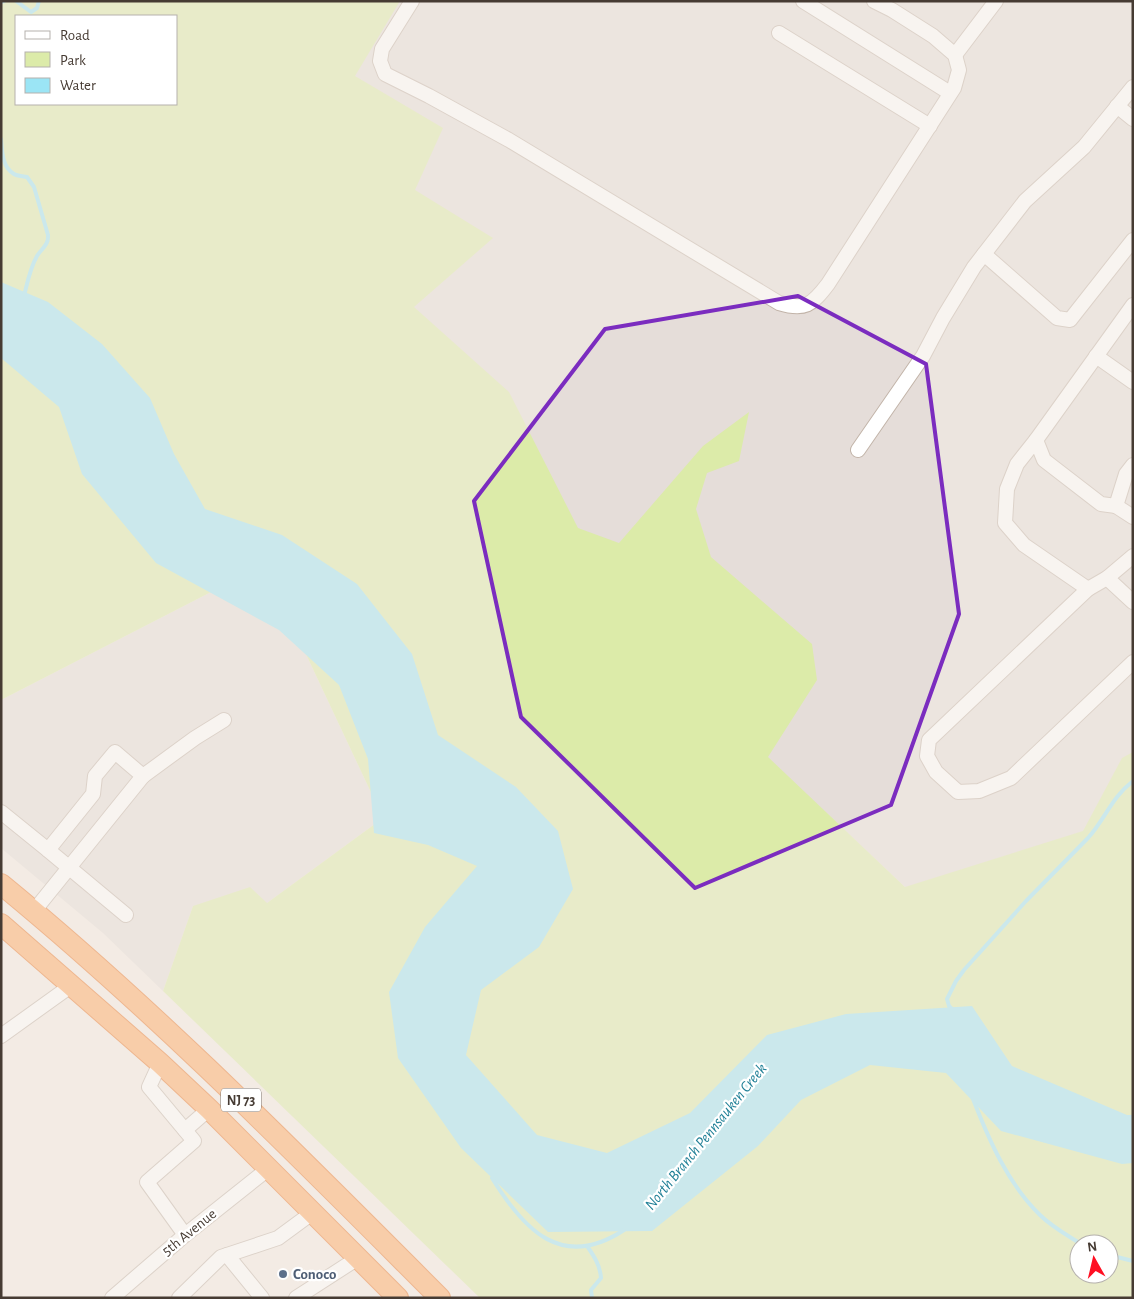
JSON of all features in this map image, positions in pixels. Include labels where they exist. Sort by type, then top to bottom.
[{"type":"highway","name":"NJ 73","points":[[1,884],[34,910],[184,1044],[440,1298]]},
{"type":"highway","name":"NJ 73","points":[[1,924],[160,1063],[209,1109],[398,1298]]},
{"type":"street","points":[[412,1],[382,49],[380,61],[385,74],[430,96],[509,140],[605,200],[660,230],[779,303],[794,308],[808,306],[828,284],[954,88],[959,70],[955,55],[933,36],[874,1]]},
{"type":"street","points":[[803,1],[950,93]]},
{"type":"street","points":[[955,55],[996,1]]},
{"type":"street","points":[[779,33],[930,126]]},
{"type":"street","points":[[858,450],[923,356],[943,318],[974,267],[1025,201],[1084,146],[1133,87]]},
{"type":"street","points":[[1117,106],[1133,119]]},
{"type":"street","points":[[984,254],[1057,318],[1070,320],[1133,240]]},
{"type":"street","points":[[1088,589],[1024,545],[1005,523],[1007,489],[1017,464],[1133,304]]},
{"type":"street","points":[[1096,356],[1133,382]]},
{"type":"street","points":[[1036,440],[1044,460],[1101,504],[1116,506],[1133,517]]},
{"type":"street","points":[[1116,506],[1126,474],[1133,464]]},
{"type":"street","points":[[1133,556],[1106,578],[1088,589],[929,740],[927,756],[936,772],[958,792],[979,791],[1011,778],[1133,662]]},
{"type":"street","points":[[1106,578],[1133,602]]},
{"type":"street","points":[[34,910],[144,776],[195,738],[224,720]]},
{"type":"street","points":[[48,850],[93,794],[95,776],[115,752],[144,776]]},
{"type":"street","points":[[1,812],[126,915]]},
{"type":"street","points":[[1,1036],[72,986]]},
{"type":"street","points":[[160,1063],[149,1087],[194,1141],[147,1182],[185,1235]]},
{"type":"street","points":[[185,1130],[209,1109]]},
{"type":"street","name":"5th Avenue","points":[[112,1298],[185,1235],[268,1169]]},
{"type":"street","points":[[179,1298],[221,1257],[278,1238],[312,1213]]},
{"type":"street","points":[[227,1255],[262,1298]]},
{"type":"street","points":[[296,1298],[358,1258]]},
{"type":"highlighted area","points":[[798,296],[926,364],[959,614],[891,805],[695,888],[521,717],[474,501],[605,329]]},
{"type":"shaded area","points":[[148,1],[1133,1],[1133,971],[905,887],[818,805],[702,741],[177,105],[178,15],[174,15]]},
{"type":"shaded area","points":[[215,590],[264,605],[304,650],[383,818],[267,903],[193,906],[163,991],[103,933],[1,848],[1,700]]},
{"type":"green space","points":[[1,1],[400,1],[355,76],[443,128],[415,190],[493,238],[414,307],[509,392],[578,528],[619,543],[703,446],[749,412],[739,461],[707,473],[696,509],[711,557],[812,644],[817,680],[768,757],[905,887],[1083,831],[1122,758],[1133,752],[1133,1298],[480,1298],[163,991],[193,906],[250,887],[267,903],[383,818],[304,650],[264,605],[215,590],[1,700]]},
{"type":"water","points":[[1,282],[48,302],[102,344],[150,398],[174,454],[205,509],[282,535],[357,584],[412,654],[438,735],[516,787],[558,831],[573,889],[539,947],[481,990],[466,1055],[537,1135],[607,1153],[690,1113],[767,1035],[846,1014],[972,1006],[1012,1066],[1127,1115],[1133,1115],[1133,1163],[1122,1164],[1001,1131],[946,1073],[870,1065],[801,1100],[758,1146],[652,1231],[548,1232],[461,1148],[398,1058],[389,992],[425,927],[477,866],[428,845],[374,833],[368,759],[339,685],[279,630],[156,563],[82,474],[59,407],[1,358]]},
{"type":"waterway","points":[[16,1],[31,12],[37,8],[39,1]]},
{"type":"waterway","points":[[1,139],[3,158],[7,167],[15,175],[27,177],[34,187],[48,235],[46,244],[32,266],[24,296]]},
{"type":"waterway","points":[[952,1009],[947,999],[964,970],[1026,901],[1088,838],[1114,801],[1133,781]]},
{"type":"waterway","name":"North Branch Pennsauken Creek","points":[[973,1099],[993,1146],[1018,1190],[1045,1219],[1069,1237]]},
{"type":"waterway","name":"North Branch Pennsauken Creek","points":[[492,1178],[517,1214],[531,1228],[547,1239],[563,1245],[582,1246],[602,1242],[624,1230]]},
{"type":"waterway","points":[[587,1246],[598,1265],[601,1278],[591,1290],[592,1298]]},
{"type":"waterway","name":"North Branch Pennsauken Creek","points":[[1119,1258],[1133,1261]]},
{"type":"place","name":"Conoco","points":[[283,1274]]}]
